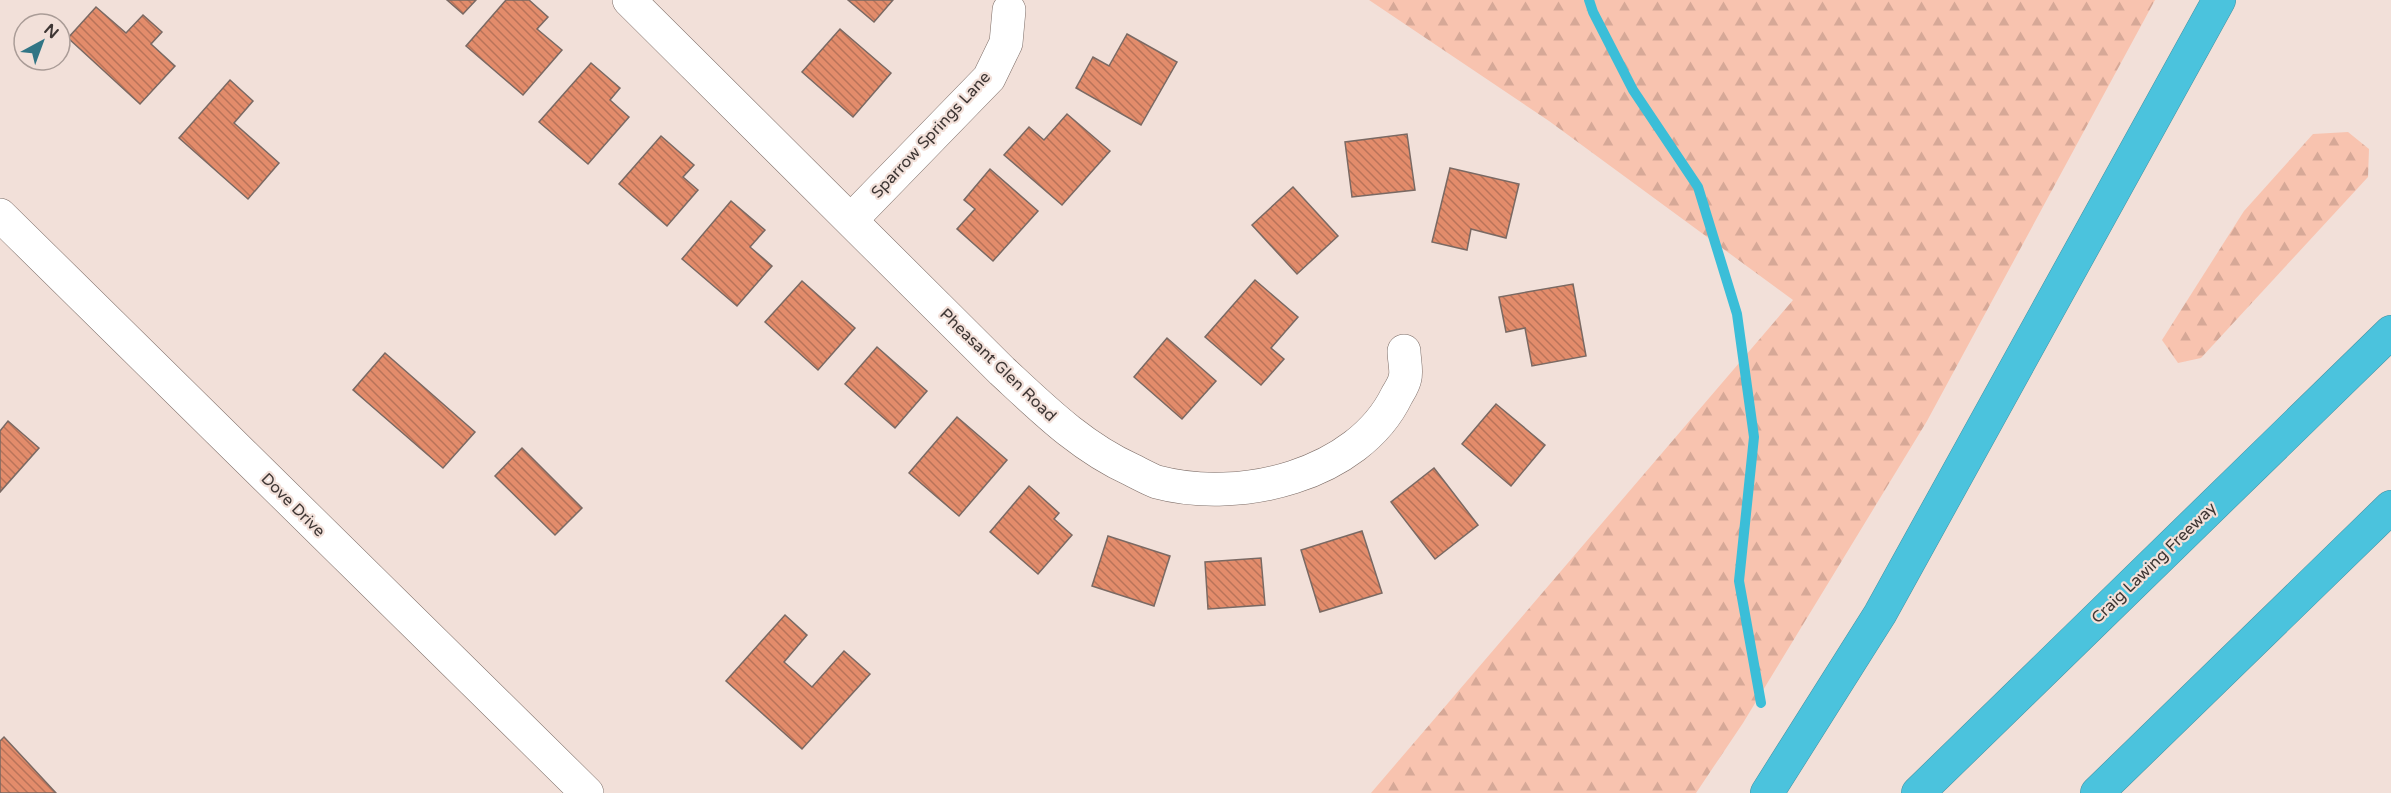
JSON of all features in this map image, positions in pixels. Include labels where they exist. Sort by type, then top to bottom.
[{"type":"highway","points":[[1767,793],[1886,604],[2219,0]]},
{"type":"highway","name":"Craig Lawing Freeway","points":[[1918,793],[2391,332]]},
{"type":"highway","points":[[2097,793],[2391,507]]},
{"type":"street","name":"Pheasant Glen Road","points":[[629,0],[1002,371],[1063,428],[1109,460],[1156,482],[1209,490],[1255,486],[1300,475],[1338,459],[1368,436],[1389,411],[1406,377],[1404,351]]},
{"type":"street","name":"Sparrow Springs Lane","points":[[851,220],[989,78],[1006,43],[1009,10]]},
{"type":"street","name":"Dove Drive","points":[[0,215],[587,793]]},
{"type":"green space","points":[[1369,0],[2155,0],[1927,421],[1743,723],[1696,793],[1371,793],[1793,300],[1549,121]]},
{"type":"green space","points":[[2348,132],[2369,149],[2368,177],[2201,358],[2178,363],[2162,340],[2244,211],[2313,134]]},
{"type":"building","points":[[447,0],[476,0],[463,14]]},
{"type":"building","points":[[506,0],[529,0],[548,17],[537,29],[562,50],[523,95],[466,46]]},
{"type":"building","points":[[848,0],[893,0],[874,22]]},
{"type":"building","points":[[96,7],[126,33],[143,15],[162,32],[151,44],[175,66],[140,104],[72,42],[72,34]]},
{"type":"building","points":[[840,29],[891,73],[853,117],[802,72]]},
{"type":"building","points":[[1127,34],[1177,62],[1141,125],[1076,88],[1093,57],[1109,66]]},
{"type":"building","points":[[591,63],[620,88],[610,100],[629,117],[588,164],[539,122]]},
{"type":"building","points":[[230,80],[253,101],[234,123],[279,163],[248,199],[179,138]]},
{"type":"building","points":[[1067,114],[1110,151],[1062,205],[1004,155],[1029,127],[1044,140]]},
{"type":"building","points":[[1407,134],[1415,190],[1352,197],[1345,142]]},
{"type":"building","points":[[661,136],[694,165],[683,177],[698,190],[667,226],[619,184]]},
{"type":"building","points":[[1450,168],[1519,184],[1506,238],[1471,229],[1467,250],[1432,242]]},
{"type":"building","points":[[990,169],[1038,211],[993,261],[957,229],[975,209],[964,200]]},
{"type":"building","points":[[1293,187],[1338,236],[1297,274],[1252,225]]},
{"type":"building","points":[[731,201],[765,230],[750,247],[772,266],[737,306],[682,259]]},
{"type":"building","points":[[1255,280],[1298,317],[1271,348],[1284,359],[1261,385],[1205,337]]},
{"type":"building","points":[[802,281],[855,328],[818,370],[765,322]]},
{"type":"building","points":[[1573,284],[1586,356],[1532,366],[1525,328],[1506,332],[1499,297]]},
{"type":"building","points":[[1167,338],[1216,381],[1182,419],[1134,377]]},
{"type":"building","points":[[877,347],[927,391],[895,428],[845,384]]},
{"type":"building","points":[[385,353],[475,432],[443,468],[353,390]]},
{"type":"building","points":[[1496,404],[1545,445],[1511,486],[1462,444]]},
{"type":"building","points":[[957,417],[1007,460],[959,516],[909,473]]},
{"type":"building","points":[[8,421],[39,448],[0,492],[0,431]]},
{"type":"building","points":[[522,448],[582,508],[555,535],[495,476]]},
{"type":"building","points":[[1434,468],[1478,525],[1435,559],[1391,502]]},
{"type":"building","points":[[1029,486],[1059,513],[1054,519],[1072,535],[1038,574],[990,532]]},
{"type":"building","points":[[1362,531],[1382,593],[1320,612],[1301,550]]},
{"type":"building","points":[[1108,536],[1170,556],[1154,606],[1092,586]]},
{"type":"building","points":[[1261,558],[1265,605],[1208,609],[1205,562]]},
{"type":"building","points":[[785,615],[807,635],[784,662],[812,687],[844,651],[870,674],[802,749],[726,681]]},
{"type":"building","points":[[4,737],[56,793],[0,793],[0,741]]},
{"type":"waterway","points":[[1589,0],[1633,90],[1698,187],[1737,314],[1754,437],[1739,581],[1761,703]]}]
